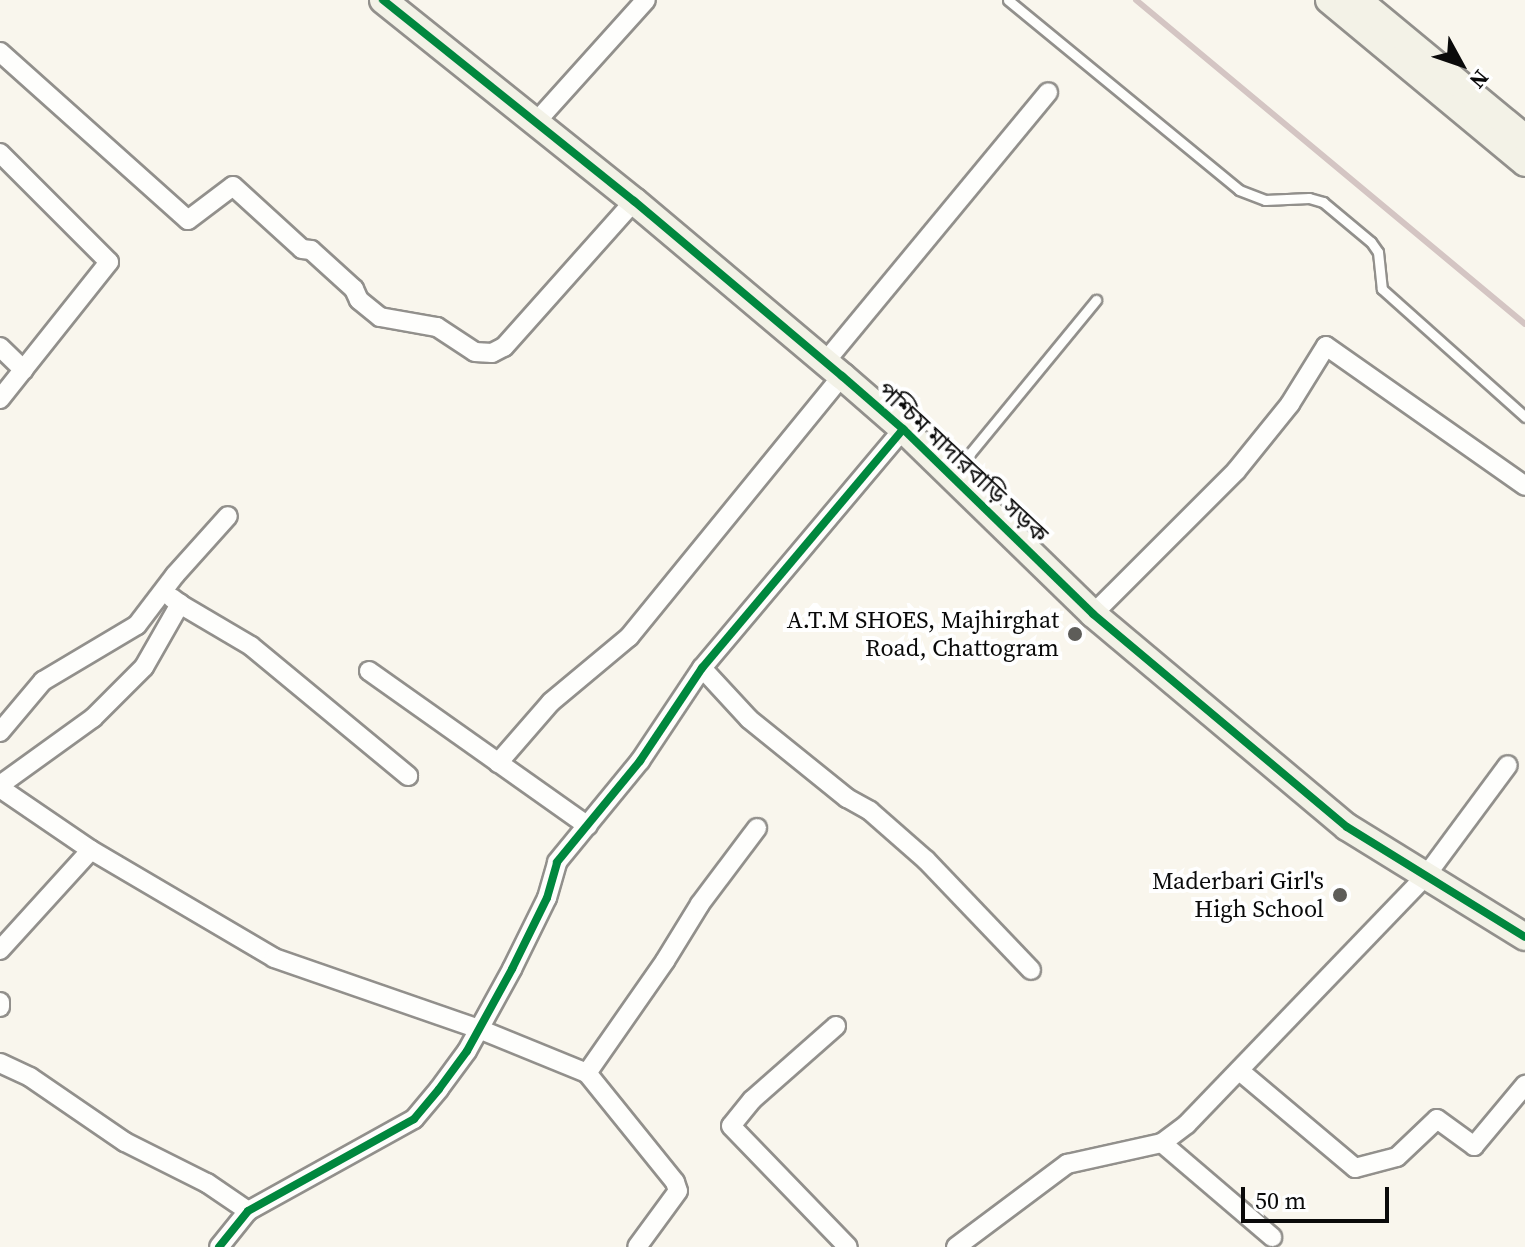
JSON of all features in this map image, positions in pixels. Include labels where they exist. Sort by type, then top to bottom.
[{"type":"street","name":"পশ্চিম মাদারবাড়ি সড়ক","points":[[383,0],[634,201],[834,369],[903,429],[1093,614],[1347,827],[1525,937]]},
{"type":"street","points":[[536,122],[646,0]]},
{"type":"street","points":[[1329,0],[1525,163]]},
{"type":"street","points":[[1358,0],[1525,138]]},
{"type":"street","points":[[0,52],[188,220],[233,186],[302,249],[311,250],[354,289],[359,300],[380,317],[437,327],[475,352],[492,353],[504,347],[634,201]]},
{"type":"street","points":[[498,763],[551,702],[629,637],[1048,92]]},
{"type":"street","points":[[0,153],[109,262],[0,399]]},
{"type":"street","points":[[1093,614],[1236,471],[1273,427],[1326,346],[1525,486]]},
{"type":"street","points":[[0,347],[24,370]]},
{"type":"street","points":[[219,1247],[248,1211],[414,1119],[458,1064],[479,1029],[547,898],[557,862],[640,761],[702,668],[903,429]]},
{"type":"street","points":[[0,732],[43,681],[137,625],[228,516]]},
{"type":"street","points":[[164,591],[180,604],[251,646],[408,776]]},
{"type":"street","points":[[180,604],[144,667],[118,695],[93,718],[0,787],[91,850],[274,958],[479,1029],[587,1073],[675,1182],[678,1191],[637,1247]]},
{"type":"street","points":[[702,668],[749,719],[847,798],[870,811],[926,860],[1031,970]]},
{"type":"street","points":[[369,671],[588,826]]},
{"type":"street","points":[[956,1247],[1067,1164],[1162,1143],[1241,1072],[1425,877],[1508,765]]},
{"type":"street","points":[[587,1073],[665,961],[700,904],[757,828]]},
{"type":"street","points":[[0,950],[91,850]]},
{"type":"street","points":[[836,1026],[752,1100],[731,1126],[848,1247]]},
{"type":"street","points":[[0,1063],[30,1077],[125,1142],[207,1183],[248,1211]]},
{"type":"street","points":[[1241,1072],[1355,1168],[1397,1157],[1437,1119],[1474,1146],[1525,1085]]},
{"type":"street","points":[[1162,1143],[1272,1237]]},
{"type":"street","points":[[971,1235],[986,1247]]},
{"type":"lane","points":[[1008,0],[1239,190],[1265,200],[1309,198],[1335,212],[1371,242],[1378,252],[1382,289],[1525,417]]},
{"type":"lane","points":[[952,476],[1096,300]]},
{"type":"railway","points":[[1136,0],[1525,324]]},
{"type":"cycle path","points":[[383,0],[634,201],[842,376],[903,429],[1093,614],[1347,827],[1525,937]]},
{"type":"cycle path","points":[[219,1247],[248,1211],[414,1119],[467,1051],[547,898],[557,862],[640,761],[702,668],[903,429]]},
{"type":"place","name":"A.T.M SHOES, Majhirghat Road, Chattogram","points":[[1075,634]]},
{"type":"place","name":"Maderbari Girl's High School","points":[[1340,895]]}]
